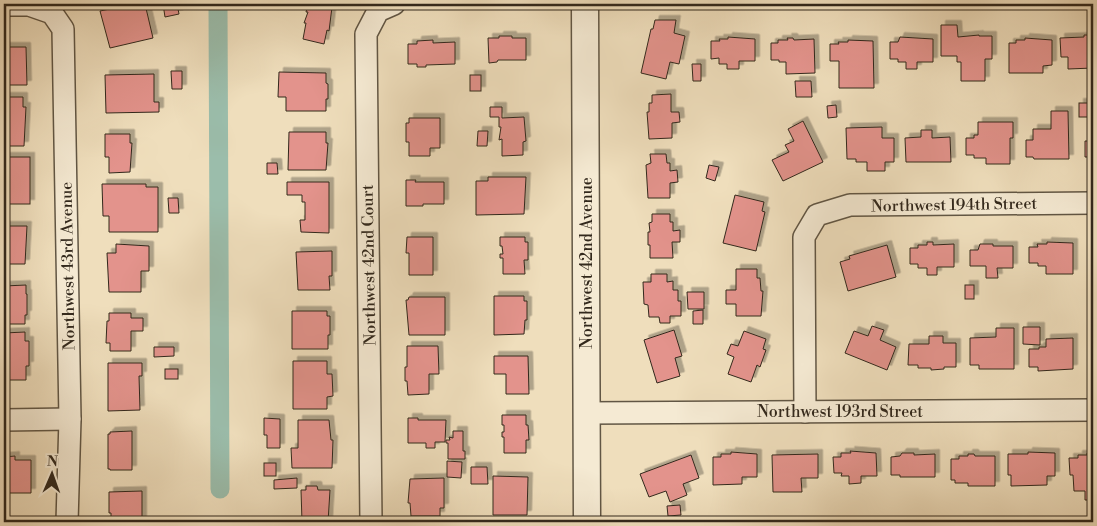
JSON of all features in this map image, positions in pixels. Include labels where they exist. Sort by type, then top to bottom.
[{"type":"street","name":"Northwest 42nd Avenue","points":[[585,4],[587,522]]},
{"type":"street","name":"Northwest 43rd Avenue","points":[[4,5],[28,5],[52,13],[63,29],[70,419],[68,522]]},
{"type":"street","name":"Northwest 42nd Court","points":[[371,522],[366,34],[386,7]]},
{"type":"street","name":"Northwest 194th Street","points":[[805,412],[804,237],[816,214],[850,205],[1093,203]]},
{"type":"street","name":"Northwest 193rd Street","points":[[586,413],[1093,410]]},
{"type":"street","points":[[4,420],[70,419]]},
{"type":"building","points":[[134,4],[145,4],[153,38],[110,48],[100,11]]},
{"type":"building","points":[[163,4],[177,4],[179,14],[165,17]]},
{"type":"building","points":[[308,4],[332,7],[329,31],[327,30],[324,44],[303,39]]},
{"type":"building","points":[[655,20],[676,20],[674,33],[685,36],[679,64],[670,62],[666,79],[641,73],[651,29],[653,29]]},
{"type":"building","points":[[941,25],[957,25],[958,37],[992,36],[992,59],[985,59],[985,81],[961,81],[961,62],[957,62],[957,56],[941,56]]},
{"type":"building","points":[[1084,35],[1093,37],[1093,68],[1068,69],[1068,57],[1061,57],[1060,38],[1084,37]]},
{"type":"building","points":[[499,36],[526,38],[526,60],[498,60],[497,62],[489,63],[488,38],[499,38]]},
{"type":"building","points":[[728,37],[755,39],[755,61],[739,61],[739,69],[727,69],[727,64],[719,64],[719,58],[711,59],[711,41],[720,41],[719,39],[728,39]]},
{"type":"building","points":[[900,37],[933,39],[933,62],[917,62],[917,69],[906,69],[906,62],[890,59],[890,42],[898,42]]},
{"type":"building","points":[[787,38],[793,38],[794,40],[814,39],[815,73],[786,74],[786,62],[771,60],[771,43],[778,43],[778,40],[788,40]]},
{"type":"building","points":[[1025,38],[1052,40],[1052,65],[1043,66],[1043,73],[1009,73],[1009,43],[1016,43],[1016,40],[1025,40]]},
{"type":"building","points":[[433,40],[433,43],[455,42],[455,64],[417,67],[417,64],[408,64],[408,44],[417,44],[417,41]]},
{"type":"building","points":[[848,40],[873,41],[874,88],[839,88],[839,61],[830,61],[830,44],[848,42]]},
{"type":"building","points":[[4,47],[26,47],[27,85],[4,85]]},
{"type":"building","points":[[692,64],[701,64],[701,81],[693,81]]},
{"type":"building","points":[[171,71],[182,71],[182,89],[172,89]]},
{"type":"building","points":[[279,72],[326,73],[328,99],[326,99],[326,111],[286,111],[286,97],[278,97]]},
{"type":"building","points":[[154,74],[154,102],[159,102],[159,112],[106,113],[105,75]]},
{"type":"building","points":[[470,75],[481,75],[481,91],[470,91]]},
{"type":"building","points":[[795,81],[811,81],[812,97],[796,97]]},
{"type":"building","points":[[671,94],[671,112],[679,112],[680,122],[672,123],[672,138],[649,139],[647,112],[649,112],[649,103],[652,103],[652,95]]},
{"type":"building","points":[[4,97],[23,97],[23,107],[26,107],[24,146],[4,146]]},
{"type":"building","points":[[1079,103],[1093,103],[1093,117],[1079,117]]},
{"type":"building","points":[[836,105],[837,117],[828,118],[827,106]]},
{"type":"building","points":[[490,107],[502,107],[502,118],[524,117],[526,141],[523,142],[523,155],[502,156],[502,139],[499,140],[501,127],[499,127],[499,117],[490,117]]},
{"type":"building","points":[[1051,111],[1068,111],[1069,159],[1034,159],[1033,157],[1026,157],[1026,140],[1033,140],[1033,129],[1051,129]]},
{"type":"building","points":[[409,118],[440,118],[440,148],[430,148],[430,156],[409,156],[409,142],[406,142],[406,123],[409,123]]},
{"type":"building","points":[[803,121],[823,162],[783,181],[772,160],[789,152],[785,145],[794,141],[788,129]]},
{"type":"building","points":[[978,122],[1013,122],[1013,138],[1010,138],[1010,164],[986,164],[986,158],[974,158],[974,155],[966,155],[966,138],[974,138],[974,135],[978,135]]},
{"type":"building","points":[[882,127],[882,138],[894,138],[894,162],[885,162],[885,171],[867,171],[867,162],[856,162],[856,159],[847,159],[846,128]]},
{"type":"building","points":[[921,130],[932,130],[932,138],[950,137],[951,162],[906,162],[905,138],[921,137]]},
{"type":"building","points":[[478,131],[488,131],[487,146],[477,146]]},
{"type":"building","points":[[289,132],[326,132],[326,143],[328,143],[326,170],[288,170]]},
{"type":"building","points":[[105,134],[130,134],[130,143],[132,143],[130,172],[109,173],[109,157],[105,157]]},
{"type":"building","points":[[1085,141],[1093,141],[1093,165],[1092,157],[1085,157]]},
{"type":"building","points":[[650,154],[666,154],[667,163],[670,163],[670,171],[677,170],[678,182],[670,183],[670,198],[648,198],[646,165],[651,163]]},
{"type":"building","points":[[4,157],[30,157],[30,204],[4,204]]},
{"type":"building","points":[[267,163],[277,163],[278,174],[267,174]]},
{"type":"building","points":[[709,165],[719,167],[715,181],[706,178]]},
{"type":"building","points":[[488,177],[526,177],[524,214],[476,215],[476,181],[488,181]]},
{"type":"building","points":[[406,180],[416,180],[415,182],[444,182],[444,204],[406,206]]},
{"type":"building","points":[[287,182],[329,182],[329,233],[301,232],[300,220],[305,220],[305,202],[302,202],[302,195],[287,195]]},
{"type":"building","points":[[102,184],[146,184],[146,187],[158,187],[158,232],[109,232],[109,216],[103,216]]},
{"type":"building","points":[[735,195],[764,202],[762,211],[765,212],[756,251],[723,243]]},
{"type":"building","points":[[168,198],[178,198],[179,213],[169,213]]},
{"type":"building","points":[[652,214],[670,214],[670,222],[673,222],[673,231],[680,230],[680,242],[672,242],[673,258],[650,258],[648,232],[650,232],[649,223],[652,222]]},
{"type":"building","points":[[4,226],[27,226],[25,264],[4,264]]},
{"type":"building","points":[[407,237],[433,237],[433,275],[409,275],[409,253],[406,253]]},
{"type":"building","points":[[500,237],[525,237],[525,242],[528,242],[528,260],[524,260],[525,274],[503,274],[503,258],[500,258],[500,254],[503,254],[502,246],[500,246]]},
{"type":"building","points":[[927,242],[933,242],[933,245],[954,244],[954,267],[937,267],[937,275],[927,275],[927,268],[918,268],[918,264],[910,264],[910,248],[918,248],[918,245],[927,245]]},
{"type":"building","points":[[1047,242],[1073,243],[1073,274],[1046,274],[1046,266],[1038,266],[1038,263],[1029,263],[1029,247],[1038,247],[1037,244],[1047,244]]},
{"type":"building","points":[[116,244],[149,246],[149,271],[141,271],[141,292],[109,292],[107,253],[116,253]]},
{"type":"building","points":[[980,244],[1013,246],[1013,268],[997,268],[998,278],[986,278],[986,266],[970,266],[970,250],[978,250]]},
{"type":"building","points":[[887,245],[896,277],[848,291],[840,262],[850,259],[849,256]]},
{"type":"building","points":[[1089,250],[1093,250],[1093,289],[1089,289]]},
{"type":"building","points":[[332,251],[332,276],[329,276],[330,290],[298,290],[296,252]]},
{"type":"building","points":[[736,269],[757,269],[757,278],[760,278],[761,291],[763,291],[761,316],[736,316],[736,304],[726,304],[726,290],[736,290]]},
{"type":"building","points":[[651,274],[667,274],[667,282],[673,281],[673,290],[678,290],[678,301],[681,301],[681,316],[670,316],[670,323],[660,323],[659,317],[649,317],[648,305],[644,304],[643,282],[651,282]]},
{"type":"building","points":[[26,285],[27,315],[25,315],[25,324],[4,324],[4,286]]},
{"type":"building","points":[[965,285],[974,285],[974,299],[965,299]]},
{"type":"building","points":[[687,292],[704,292],[704,309],[688,309]]},
{"type":"building","points":[[494,296],[524,296],[524,301],[527,301],[527,320],[525,320],[524,334],[494,335]]},
{"type":"building","points":[[409,297],[445,297],[445,335],[409,335],[406,300]]},
{"type":"building","points":[[703,310],[703,324],[693,324],[693,311]]},
{"type":"building","points":[[292,311],[327,311],[327,316],[330,316],[328,349],[292,349]]},
{"type":"building","points":[[109,313],[131,313],[131,318],[143,318],[143,331],[131,331],[131,351],[110,351],[110,343],[106,343]]},
{"type":"building","points":[[872,326],[884,330],[880,340],[896,347],[887,370],[845,353],[854,331],[868,336]]},
{"type":"building","points":[[1023,327],[1040,327],[1040,345],[1023,344]]},
{"type":"building","points":[[996,328],[1014,328],[1014,369],[979,369],[979,365],[970,365],[970,338],[996,337]]},
{"type":"building","points":[[674,330],[682,356],[675,358],[680,376],[657,383],[644,340]]},
{"type":"building","points":[[744,331],[766,339],[763,349],[766,350],[760,367],[757,365],[751,382],[728,374],[734,357],[727,354],[731,344],[738,346]]},
{"type":"building","points":[[25,332],[25,341],[29,341],[29,366],[26,366],[26,380],[4,380],[4,333]]},
{"type":"building","points":[[929,336],[943,336],[943,343],[956,343],[956,367],[931,370],[931,368],[918,368],[918,365],[908,365],[909,344],[929,344]]},
{"type":"building","points":[[1073,338],[1073,369],[1038,371],[1038,367],[1029,367],[1029,349],[1046,347],[1046,339]]},
{"type":"building","points":[[407,346],[438,346],[439,374],[429,374],[429,394],[408,395],[407,381],[405,381]]},
{"type":"building","points":[[154,347],[174,347],[174,356],[154,357]]},
{"type":"building","points":[[1089,347],[1093,347],[1093,364],[1089,364]]},
{"type":"building","points":[[494,356],[528,356],[529,394],[506,394],[506,374],[494,374]]},
{"type":"building","points":[[293,361],[327,361],[327,374],[332,374],[333,396],[327,397],[327,409],[293,409]]},
{"type":"building","points":[[108,363],[142,363],[142,376],[139,376],[140,410],[108,411]]},
{"type":"building","points":[[165,369],[178,369],[178,379],[165,379]]},
{"type":"building","points":[[502,415],[526,415],[529,440],[526,440],[526,453],[504,453]]},
{"type":"building","points":[[264,418],[280,419],[280,448],[267,448],[267,435],[264,435]]},
{"type":"building","points":[[408,418],[446,420],[445,442],[435,442],[435,448],[426,448],[426,443],[408,443]]},
{"type":"building","points":[[298,420],[329,420],[331,440],[333,440],[332,468],[292,468],[291,448],[298,448]]},
{"type":"building","points":[[132,431],[132,470],[108,469],[108,434],[110,432]]},
{"type":"building","points":[[453,431],[463,431],[465,459],[448,459],[448,443],[446,443],[446,440],[450,440],[449,437],[453,438]]},
{"type":"building","points":[[850,451],[876,453],[877,476],[861,476],[861,483],[849,484],[849,476],[841,476],[842,473],[834,473],[833,457],[841,457],[841,453],[851,453]]},
{"type":"building","points":[[731,452],[757,454],[757,477],[742,477],[742,484],[713,485],[713,457],[721,457],[721,454],[731,454]]},
{"type":"building","points":[[1028,452],[1055,453],[1055,476],[1047,476],[1047,485],[1011,486],[1011,475],[1008,475],[1008,454],[1028,454]]},
{"type":"building","points":[[902,453],[914,453],[914,455],[935,454],[935,477],[900,477],[900,475],[891,475],[891,457],[900,456]]},
{"type":"building","points":[[1087,453],[1093,453],[1093,503],[1092,500],[1085,500],[1085,491],[1074,491],[1073,475],[1070,475],[1069,458],[1078,458],[1078,455],[1087,455]]},
{"type":"building","points":[[818,454],[818,478],[801,478],[802,492],[773,492],[772,455]]},
{"type":"building","points":[[968,454],[995,456],[995,486],[968,486],[968,483],[955,483],[955,480],[951,480],[951,459],[959,459],[959,456],[968,456]]},
{"type":"building","points":[[691,455],[699,478],[683,484],[687,495],[670,502],[666,491],[649,497],[640,474]]},
{"type":"building","points":[[15,456],[15,460],[31,460],[31,493],[4,493],[4,457]]},
{"type":"building","points":[[447,461],[462,462],[461,478],[447,477]]},
{"type":"building","points":[[264,463],[276,463],[276,476],[264,476]]},
{"type":"building","points":[[471,467],[487,467],[488,484],[471,484]]},
{"type":"building","points":[[493,476],[528,477],[527,515],[493,515]]},
{"type":"building","points":[[297,478],[297,488],[274,489],[274,480]]},
{"type":"building","points":[[444,478],[444,508],[440,508],[440,516],[411,516],[410,503],[408,503],[410,479]]},
{"type":"building","points":[[306,486],[317,486],[318,490],[330,490],[328,522],[302,522],[301,490],[306,490]]},
{"type":"building","points":[[142,491],[142,522],[111,522],[109,492]]},
{"type":"building","points":[[680,505],[681,515],[668,516],[667,506]]},
{"type":"waterway","points":[[218,4],[220,489]]}]
